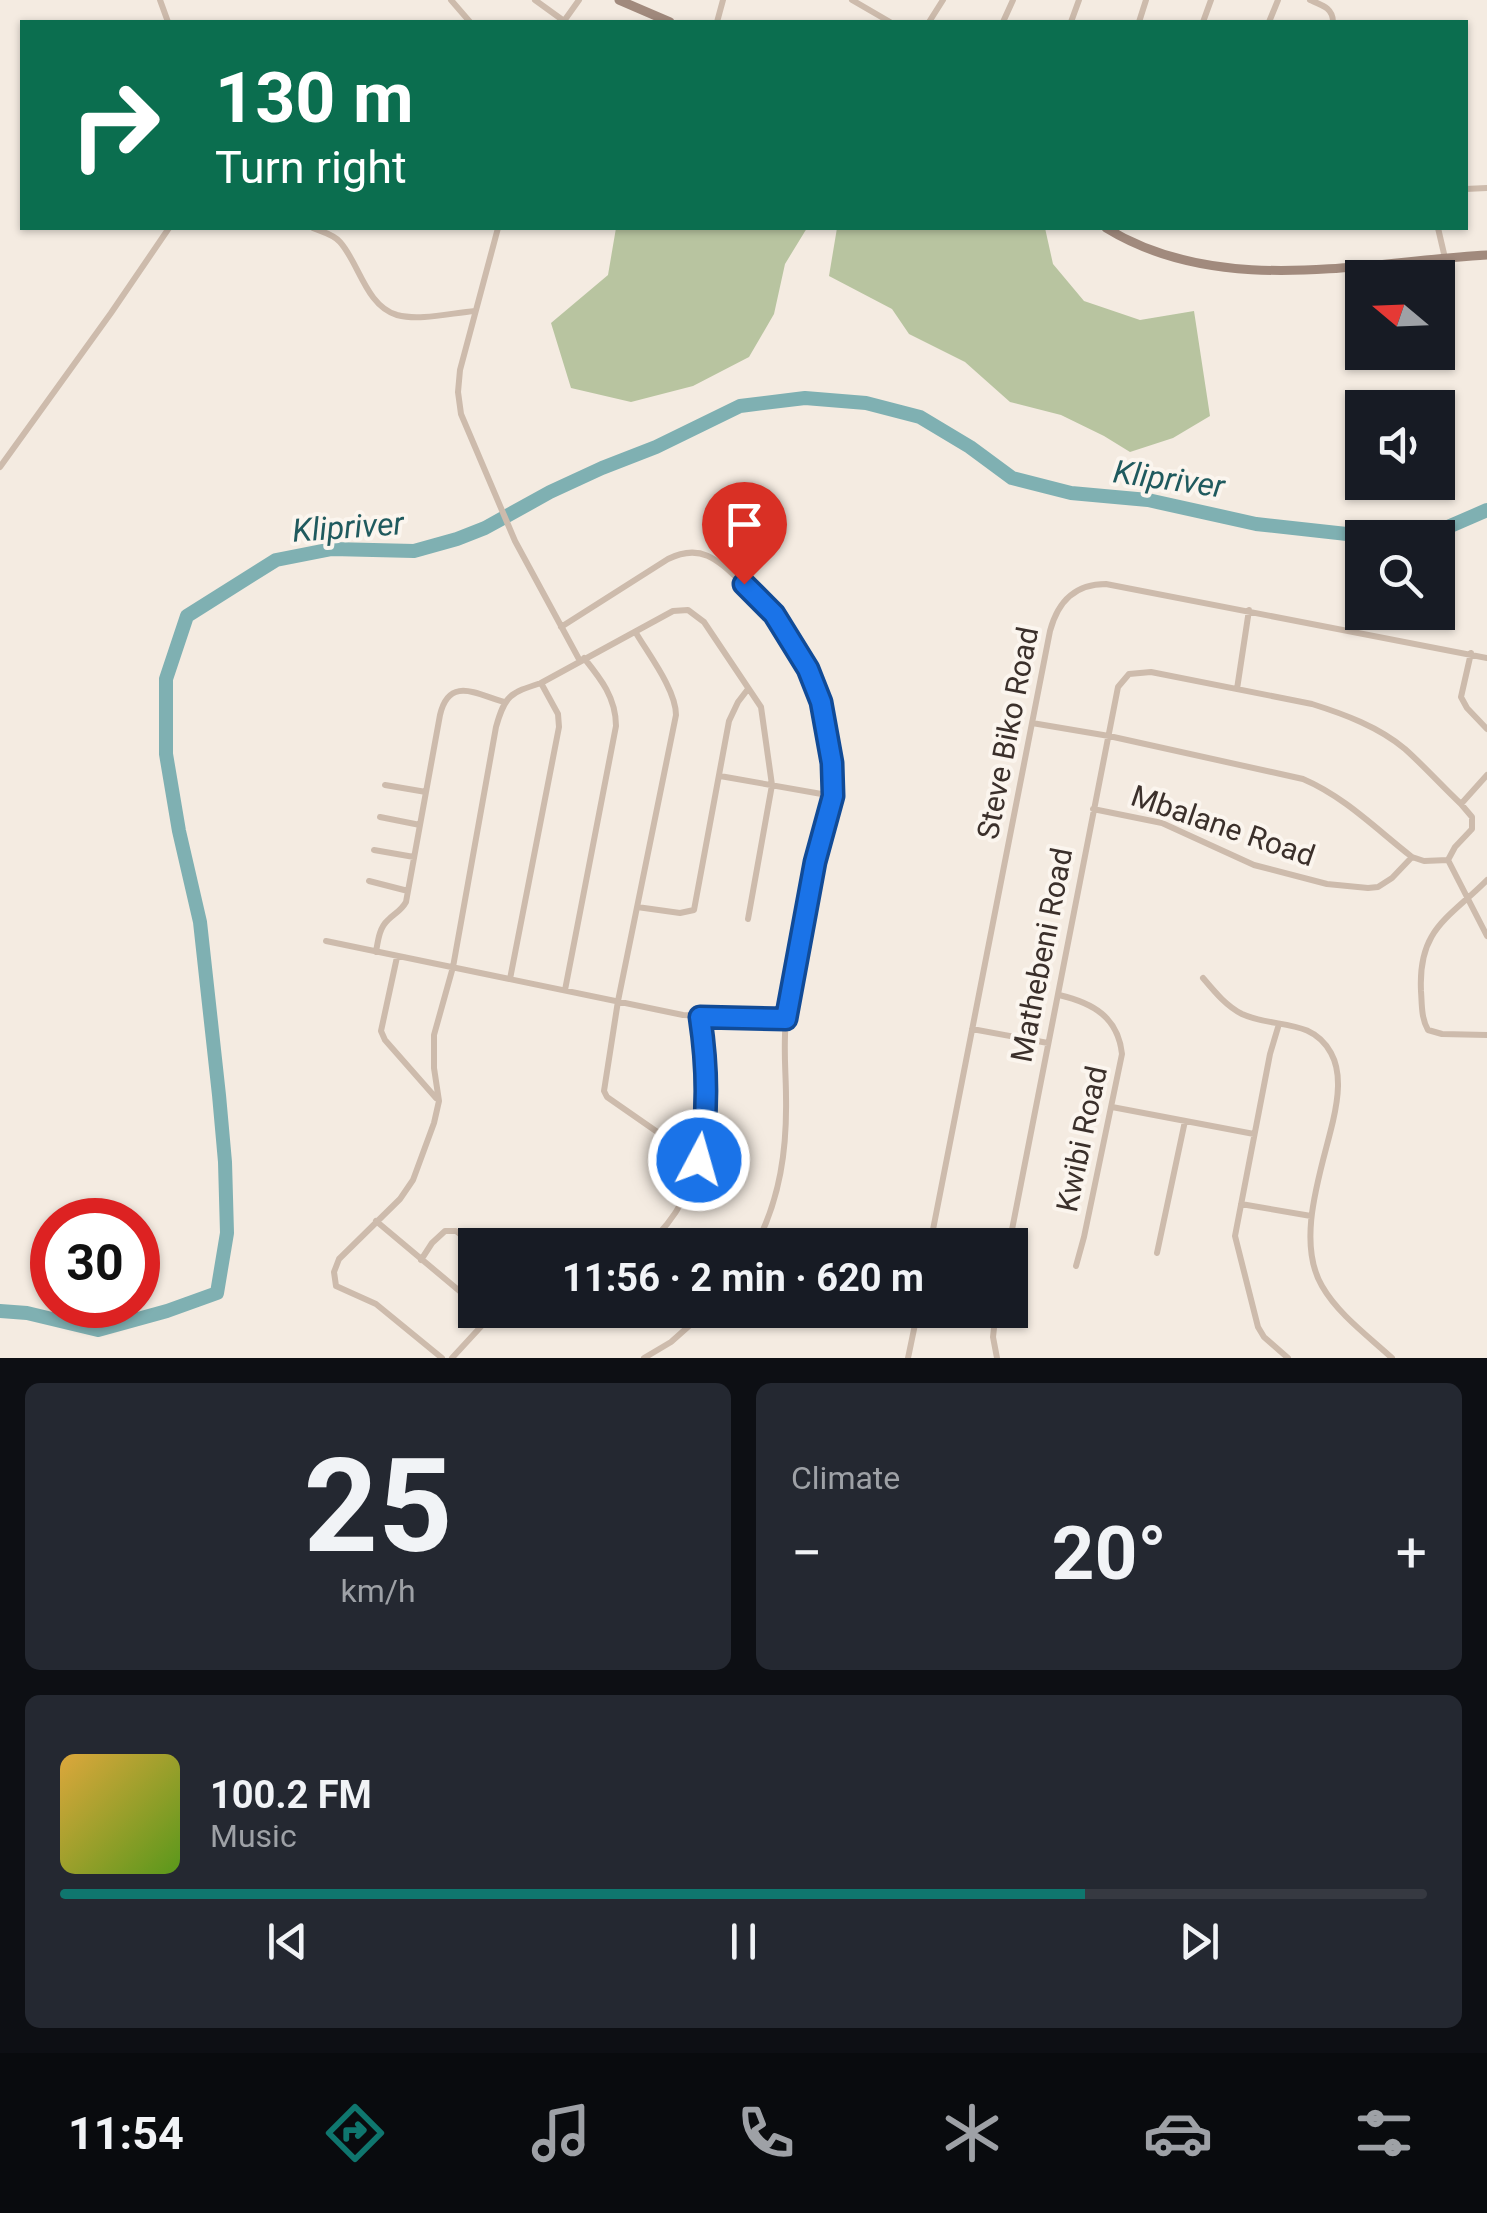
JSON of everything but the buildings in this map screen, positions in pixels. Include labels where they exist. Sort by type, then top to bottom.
[{"type":"street","points":[[451,0],[468,20]]},
{"type":"street","points":[[535,0],[561,20]]},
{"type":"street","points":[[619,0],[665,20]]},
{"type":"street","points":[[852,0],[886,20]]},
{"type":"street","points":[[869,10],[875,0]]},
{"type":"street","points":[[1310,0],[1330,10],[1332,20]]},
{"type":"street","points":[[0,467],[168,230]]},
{"type":"street","points":[[317,230],[340,242],[372,295],[388,311],[399,316],[475,311]]},
{"type":"street","points":[[497,230],[460,370],[461,414],[515,542],[560,627],[610,694],[616,712],[565,990]]},
{"type":"street","points":[[1110,230],[1158,252],[1236,268],[1323,269],[1487,255]]},
{"type":"street","points":[[1439,230],[1449,258]]},
{"type":"street","points":[[560,627],[650,569],[692,551],[724,566],[774,614],[808,669],[821,702],[832,763],[833,796],[812,878],[786,1019],[785,1151],[777,1192],[763,1228]]},
{"type":"street","name":"Steve Biko Road","points":[[933,1228],[1032,723],[1054,617],[1063,602],[1077,590],[1106,584],[1487,658]]},
{"type":"street","points":[[1249,610],[1237,689],[1312,704],[1376,730],[1404,748],[1467,810],[1474,823],[1448,860]]},
{"type":"street","points":[[442,1358],[376,1304],[336,1286],[334,1272],[339,1259],[400,1199],[413,1180],[428,1138],[439,1101],[433,1046],[453,967],[504,702],[673,612],[691,611],[704,622],[760,707],[772,785],[748,919]]},
{"type":"street","points":[[636,633],[670,690],[676,708],[618,1001],[604,1094],[699,1160]]},
{"type":"street","points":[[1471,653],[1462,697],[1487,729]]},
{"type":"street","name":"Mathebeni Road","points":[[1012,1228],[1118,688],[1134,672],[1151,672],[1237,689]]},
{"type":"street","points":[[510,979],[558,732],[558,714],[542,683]]},
{"type":"street","points":[[637,907],[680,913],[694,910],[730,721],[748,689]]},
{"type":"street","points":[[376,952],[382,927],[403,908],[408,891],[440,714],[448,694],[460,691],[504,702]]},
{"type":"street","name":"Mbalane Road","points":[[1032,723],[1303,778],[1342,799],[1412,857],[1378,886],[1327,884],[1254,865],[1162,823],[1094,808]]},
{"type":"street","points":[[1461,804],[1487,775]]},
{"type":"street","points":[[720,776],[833,796]]},
{"type":"street","points":[[385,785],[426,792]]},
{"type":"street","points":[[380,817],[420,826]]},
{"type":"street","points":[[374,850],[414,857]]},
{"type":"street","points":[[1412,857],[1448,860]]},
{"type":"street","points":[[1448,860],[1487,936]]},
{"type":"street","points":[[1487,880],[1434,931],[1425,948],[1420,976],[1426,1027],[1434,1032],[1487,1035]]},
{"type":"street","points":[[368,881],[408,891]]},
{"type":"street","points":[[326,941],[700,1017],[786,1019]]},
{"type":"street","points":[[396,957],[381,1024],[382,1036],[439,1101]]},
{"type":"street","points":[[1203,978],[1238,1012],[1314,1033],[1331,1054],[1336,1070],[1337,1103],[1310,1216],[1310,1245],[1321,1284],[1338,1307],[1392,1358]]},
{"type":"street","name":"Kwibi Road","points":[[1059,995],[1100,1010],[1108,1018],[1120,1038],[1122,1061],[1076,1266]]},
{"type":"street","points":[[664,1228],[687,1195],[699,1160],[705,1102],[700,1017]]},
{"type":"street","points":[[1278,1024],[1235,1240],[1256,1323],[1264,1337],[1287,1358]]},
{"type":"street","points":[[972,1029],[1048,1043]]},
{"type":"street","points":[[1112,1107],[1254,1134]]},
{"type":"street","points":[[1157,1253],[1186,1122]]},
{"type":"street","points":[[1241,1204],[1310,1216]]},
{"type":"street","points":[[376,1222],[458,1290]]},
{"type":"street","points":[[422,1260],[432,1243],[446,1231],[458,1233]]},
{"type":"street","points":[[452,1358],[480,1328]]},
{"type":"street","points":[[644,1358],[687,1328]]},
{"type":"street","points":[[908,1358],[914,1328]]},
{"type":"street","points":[[994,1328],[997,1358]]},
{"type":"green space","points":[[616,230],[806,230],[785,264],[774,314],[749,357],[693,386],[631,402],[571,388],[551,323],[608,275]]},
{"type":"green space","points":[[837,230],[1045,230],[1053,264],[1084,301],[1140,320],[1194,311],[1210,416],[1173,438],[1130,452],[1061,415],[1010,402],[965,362],[909,334],[892,309],[829,276]]},
{"type":"waterway","name":"Klipriver","points":[[0,1311],[27,1313],[98,1330],[217,1293],[227,1233],[225,1162],[200,922],[166,754],[166,679],[187,616],[276,560],[332,549],[414,551],[457,539],[740,406],[805,398],[866,403],[920,417],[1012,478],[1071,493],[1148,500],[1256,524],[1345,534]]},
{"type":"waterway","name":"Klipriver","points":[[1455,524],[1487,510]]},
{"type":"route","points":[[699,1160],[705,1102],[700,1017],[786,1019],[815,862],[833,796],[832,763],[816,686],[774,614],[744,584]]}]
